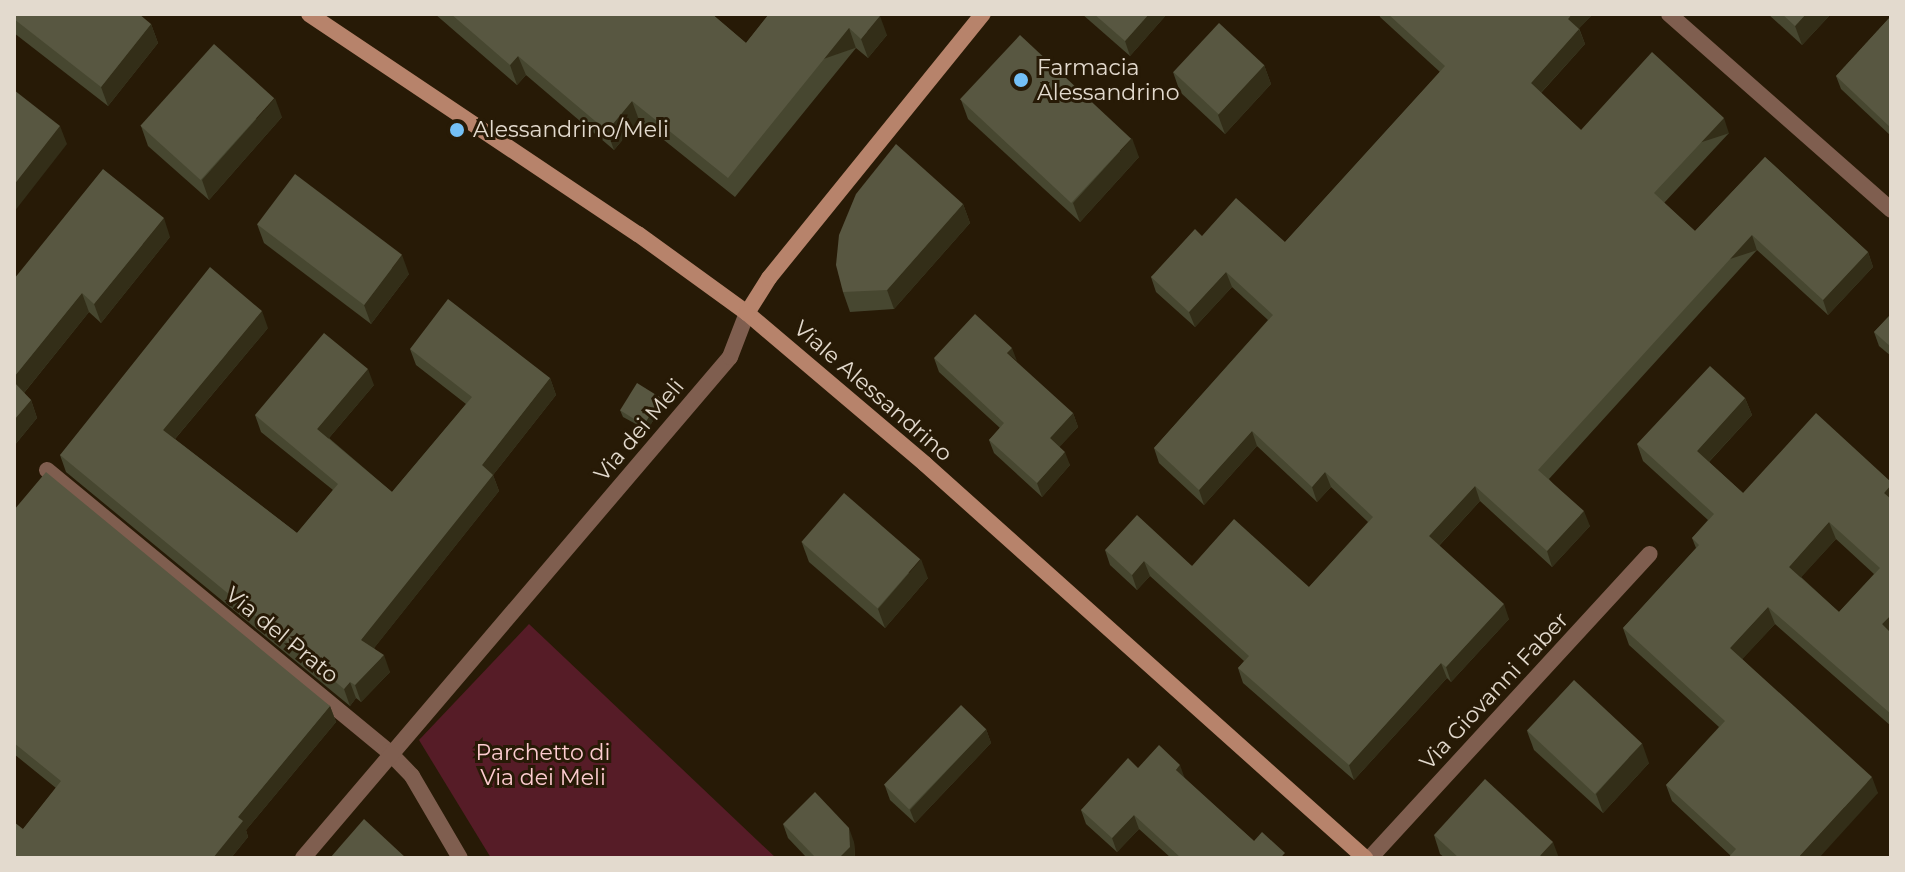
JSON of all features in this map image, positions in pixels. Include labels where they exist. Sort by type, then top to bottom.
[{"type":"street","name":"Viale Alessandrino","points":[[309,14],[638,234],[747,313],[925,464],[1367,858]]},
{"type":"street","name":"Via dei Meli","points":[[303,858],[389,752],[730,357],[747,313],[769,278],[983,14]]},
{"type":"street","points":[[1669,14],[1891,210]]},
{"type":"street","name":"Via del Prato","points":[[47,470],[389,752],[412,776],[460,858]]},
{"type":"street","name":"Via Giovanni Faber","points":[[1367,858],[1650,554]]},
{"type":"green space","name":"Parchetto di Via dei Meli","points":[[529,624],[776,858],[491,858],[419,740]]},
{"type":"building","points":[[14,14],[139,14],[151,24],[101,87],[14,19]]},
{"type":"building","points":[[451,14],[712,14],[746,43],[769,14],[880,16],[861,39],[849,28],[728,178],[632,101],[607,131],[518,56],[510,65]]},
{"type":"building","points":[[1094,14],[1149,14],[1125,41]]},
{"type":"building","points":[[1388,14],[1572,14],[1568,19],[1579,29],[1531,83],[1581,130],[1652,52],[1724,118],[1654,193],[1695,231],[1765,157],[1868,252],[1823,300],[1752,235],[1538,470],[1584,511],[1547,551],[1475,486],[1429,536],[1504,604],[1446,667],[1441,663],[1349,765],[1238,668],[1249,656],[1144,561],[1132,575],[1105,550],[1137,515],[1192,566],[1234,519],[1309,587],[1373,517],[1325,472],[1312,487],[1252,431],[1199,490],[1154,448],[1273,315],[1226,272],[1189,312],[1151,277],[1195,229],[1202,236],[1236,198],[1285,242],[1445,66]]},
{"type":"building","points":[[1782,14],[1806,14],[1795,26]]},
{"type":"building","points":[[1891,16],[1891,128],[1836,76]]},
{"type":"building","points":[[1219,23],[1264,65],[1219,114],[1173,72]]},
{"type":"building","points":[[1020,35],[1131,139],[1071,203],[960,99]]},
{"type":"building","points":[[214,44],[274,98],[201,180],[140,126]]},
{"type":"building","points":[[14,90],[60,126],[14,185]]},
{"type":"building","points":[[896,144],[963,204],[887,290],[843,292],[836,265],[839,235],[856,194]]},
{"type":"building","points":[[103,169],[164,218],[94,304],[82,293],[14,377],[14,279]]},
{"type":"building","points":[[295,174],[402,255],[364,305],[257,224]]},
{"type":"building","points":[[210,267],[262,311],[163,430],[297,533],[338,484],[255,415],[324,333],[368,369],[317,429],[392,492],[472,397],[410,349],[448,299],[550,378],[482,465],[493,475],[361,640],[384,655],[355,685],[350,682],[344,689],[60,455]]},
{"type":"building","points":[[975,314],[1012,348],[1007,353],[1073,413],[1050,438],[1065,452],[1037,483],[989,440],[1004,423],[934,358]]},
{"type":"building","points":[[1891,314],[1891,347],[1874,332]]},
{"type":"building","points":[[1710,366],[1745,398],[1697,451],[1743,493],[1816,413],[1891,482],[1884,493],[1891,499],[1891,615],[1882,624],[1891,633],[1891,714],[1768,607],[1730,648],[1872,777],[1798,858],[1728,858],[1736,849],[1666,785],[1725,721],[1623,628],[1699,545],[1692,538],[1714,514],[1637,444]],"holes":[[[1829,522],[1880,568],[1839,612],[1789,567]]]},
{"type":"building","points":[[14,382],[31,400],[14,420]]},
{"type":"building","points":[[637,383],[661,398],[644,425],[620,410]]},
{"type":"building","points":[[46,472],[330,706],[238,817],[243,821],[213,858],[14,858],[14,822],[23,829],[61,781],[14,743],[14,510]]},
{"type":"building","points":[[844,493],[920,559],[878,608],[801,542]]},
{"type":"building","points":[[1574,680],[1642,743],[1595,794],[1527,730]]},
{"type":"building","points":[[961,705],[986,729],[909,809],[884,785]]},
{"type":"building","points":[[1159,745],[1180,765],[1176,770],[1254,841],[1262,832],[1285,853],[1280,858],[1181,858],[1134,815],[1112,838],[1081,810],[1128,758],[1138,768]]},
{"type":"building","points":[[1485,779],[1553,842],[1538,858],[1459,858],[1434,835]]},
{"type":"building","points":[[815,792],[849,828],[850,847],[839,858],[816,858],[783,824]]},
{"type":"building","points":[[364,819],[406,858],[330,858]]},
{"type":"place","name":"Farmacia Alessandrino","points":[[1021,80]]},
{"type":"place","name":"Alessandrino/Meli","points":[[457,130]]}]
